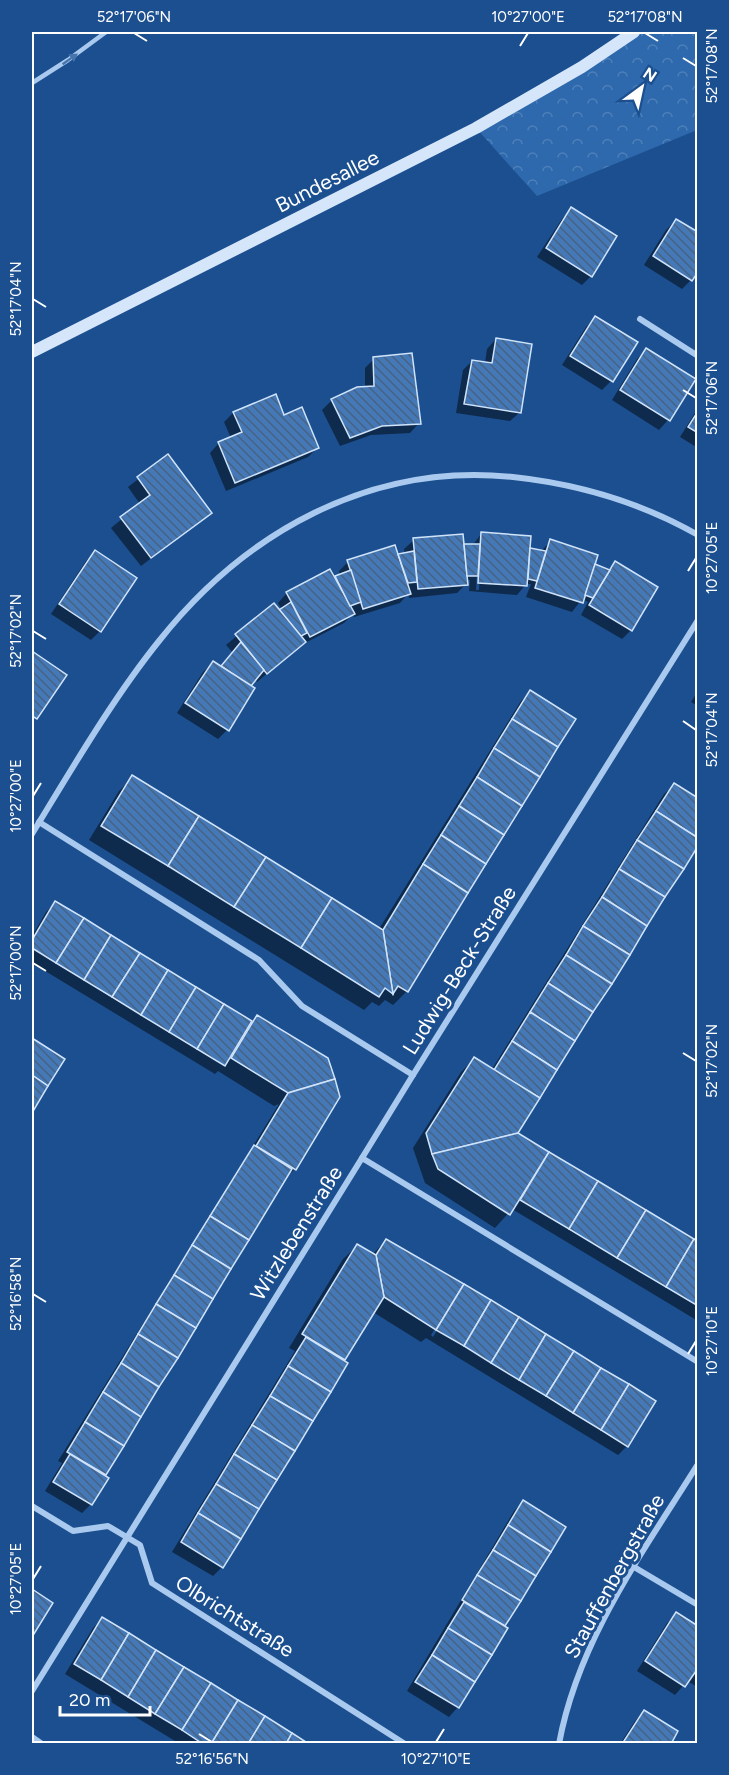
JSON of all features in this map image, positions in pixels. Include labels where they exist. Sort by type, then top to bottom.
[{"type":"main road","name":"Bundesallee","points":[[32,352],[476,128],[582,67],[633,32]]},
{"type":"street","points":[[640,319],[698,356]]},
{"type":"street","points":[[32,834],[159,640],[213,583],[266,538],[323,507],[376,488],[420,479],[442,475],[489,474],[558,482],[614,498],[678,524],[698,535]]},
{"type":"street","name":"Ludwig-Beck-Straße","points":[[39,822],[259,960],[302,1006],[413,1075],[698,620]]},
{"type":"street","points":[[362,1158],[413,1075]]},
{"type":"street","name":"Witzlebenstraße","points":[[32,1691],[362,1158],[698,1362]]},
{"type":"street","name":"Stauffenbergstraße","points":[[559,1743],[575,1679],[592,1640],[698,1464]]},
{"type":"street","name":"Olbrichtstraße","points":[[32,1506],[73,1531],[108,1526],[140,1545],[152,1583],[405,1743]]},
{"type":"street","points":[[634,1567],[698,1605]]},
{"type":"street","points":[[32,1737],[42,1743]]},
{"type":"lane","points":[[32,83],[106,32]]},
{"type":"green space","points":[[625,32],[697,32],[697,130],[537,196],[476,128]]},
{"type":"building","points":[[571,207],[617,236],[592,277],[546,248]]},
{"type":"building","points":[[676,219],[698,232],[698,272],[692,281],[653,256]]},
{"type":"building","points":[[595,316],[638,342],[613,382],[570,356]]},
{"type":"building","points":[[496,338],[532,344],[521,413],[464,404],[472,360],[492,363]]},
{"type":"building","points":[[646,348],[696,379],[670,421],[620,390]]},
{"type":"building","points":[[412,353],[421,424],[382,426],[350,438],[331,399],[357,387],[374,386],[373,357]]},
{"type":"building","points":[[276,394],[284,415],[302,407],[319,448],[235,483],[218,442],[242,432],[233,412]]},
{"type":"building","points":[[698,411],[698,433],[688,427]]},
{"type":"building","points":[[168,454],[212,513],[151,558],[120,517],[150,495],[137,477]]},
{"type":"building","points":[[481,532],[531,536],[527,586],[478,583]]},
{"type":"building","points":[[463,534],[468,585],[418,589],[413,538]]},
{"type":"building","points":[[550,539],[598,555],[583,603],[535,588]]},
{"type":"building","points":[[464,544],[480,544],[478,576],[467,576]]},
{"type":"building","points":[[395,545],[411,594],[363,609],[347,560]]},
{"type":"building","points":[[530,548],[546,551],[537,581],[528,579]]},
{"type":"building","points":[[95,550],[137,578],[101,632],[59,604]]},
{"type":"building","points":[[414,551],[417,582],[408,583],[398,554]]},
{"type":"building","points":[[615,561],[658,587],[632,631],[589,605]]},
{"type":"building","points":[[595,564],[610,570],[593,598],[585,595]]},
{"type":"building","points":[[330,569],[355,614],[310,637],[286,592]]},
{"type":"building","points":[[351,570],[361,602],[350,606],[335,576]]},
{"type":"building","points":[[291,602],[307,633],[301,636],[279,610]]},
{"type":"building","points":[[274,603],[306,642],[267,674],[235,634]]},
{"type":"building","points":[[241,642],[264,670],[251,686],[221,666]]},
{"type":"building","points":[[32,651],[67,675],[37,719],[32,716]]},
{"type":"building","points":[[213,661],[255,688],[229,731],[185,703]]},
{"type":"building","points":[[530,690],[576,719],[558,747],[512,719]]},
{"type":"building","points":[[512,719],[558,747],[540,777],[494,748]]},
{"type":"building","points":[[494,748],[540,777],[522,806],[477,777]]},
{"type":"building","points":[[132,775],[199,816],[168,866],[101,826]]},
{"type":"building","points":[[477,777],[522,806],[504,835],[459,806]]},
{"type":"building","points":[[674,783],[698,798],[698,838],[656,811]]},
{"type":"building","points":[[459,806],[504,835],[486,864],[441,835]]},
{"type":"building","points":[[656,811],[698,838],[698,846],[684,869],[637,840]]},
{"type":"building","points":[[199,816],[266,857],[234,907],[168,866]]},
{"type":"building","points":[[441,835],[486,864],[468,893],[423,864]]},
{"type":"building","points":[[637,840],[684,869],[665,897],[619,869]]},
{"type":"building","points":[[266,857],[332,898],[301,948],[234,907]]},
{"type":"building","points":[[423,864],[468,893],[408,992],[398,986],[393,994],[383,930]]},
{"type":"building","points":[[619,869],[665,897],[647,926],[602,897]]},
{"type":"building","points":[[602,897],[647,926],[630,955],[583,926]]},
{"type":"building","points":[[332,898],[383,930],[393,994],[385,988],[379,997],[301,948]]},
{"type":"building","points":[[55,901],[84,918],[56,963],[32,948],[32,940]]},
{"type":"building","points":[[84,918],[111,935],[84,980],[56,963]]},
{"type":"building","points":[[583,926],[630,955],[612,984],[566,955]]},
{"type":"building","points":[[111,935],[140,953],[112,997],[84,980]]},
{"type":"building","points":[[140,953],[168,970],[141,1015],[112,997]]},
{"type":"building","points":[[566,955],[612,984],[593,1012],[548,983]]},
{"type":"building","points":[[168,970],[196,987],[169,1032],[141,1015]]},
{"type":"building","points":[[548,983],[593,1012],[575,1041],[530,1012]]},
{"type":"building","points":[[196,987],[224,1004],[197,1049],[169,1032]]},
{"type":"building","points":[[224,1004],[252,1021],[225,1066],[197,1049]]},
{"type":"building","points":[[530,1012],[575,1041],[557,1070],[512,1041]]},
{"type":"building","points":[[257,1015],[328,1058],[335,1079],[288,1093],[231,1058]]},
{"type":"building","points":[[32,1038],[65,1059],[48,1086],[32,1075]]},
{"type":"building","points":[[512,1041],[557,1070],[540,1098],[494,1070]]},
{"type":"building","points":[[474,1057],[540,1098],[518,1133],[432,1154],[426,1133]]},
{"type":"building","points":[[32,1075],[48,1086],[32,1113]]},
{"type":"building","points":[[335,1079],[340,1097],[296,1170],[256,1146],[288,1093]]},
{"type":"building","points":[[518,1133],[549,1152],[510,1215],[438,1169],[432,1154]]},
{"type":"building","points":[[254,1145],[292,1169],[249,1240],[210,1216]]},
{"type":"building","points":[[549,1152],[598,1181],[569,1229],[520,1200]]},
{"type":"building","points":[[598,1181],[646,1210],[617,1258],[569,1229]]},
{"type":"building","points":[[646,1210],[694,1239],[666,1287],[617,1258]]},
{"type":"building","points":[[210,1216],[249,1240],[231,1269],[192,1245]]},
{"type":"building","points":[[386,1239],[464,1284],[436,1330],[384,1297],[376,1255]]},
{"type":"building","points":[[694,1239],[698,1241],[698,1306],[666,1287]]},
{"type":"building","points":[[357,1244],[376,1255],[384,1297],[345,1360],[302,1334]]},
{"type":"building","points":[[192,1245],[231,1269],[213,1299],[174,1275]]},
{"type":"building","points":[[174,1275],[213,1299],[196,1328],[156,1304]]},
{"type":"building","points":[[464,1284],[491,1300],[464,1346],[436,1330]]},
{"type":"building","points":[[491,1300],[519,1317],[491,1363],[464,1346]]},
{"type":"building","points":[[156,1304],[196,1328],[178,1358],[138,1334]]},
{"type":"building","points":[[519,1317],[546,1334],[519,1380],[491,1363]]},
{"type":"building","points":[[138,1334],[178,1358],[159,1387],[121,1363]]},
{"type":"building","points":[[546,1334],[574,1351],[546,1396],[519,1380]]},
{"type":"building","points":[[306,1337],[348,1363],[331,1392],[288,1366]]},
{"type":"building","points":[[574,1351],[601,1368],[573,1413],[546,1396]]},
{"type":"building","points":[[121,1363],[159,1387],[141,1417],[103,1392]]},
{"type":"building","points":[[288,1366],[331,1392],[313,1421],[270,1396]]},
{"type":"building","points":[[601,1368],[629,1384],[601,1430],[573,1413]]},
{"type":"building","points":[[629,1384],[656,1401],[628,1447],[601,1430]]},
{"type":"building","points":[[103,1392],[141,1417],[124,1446],[85,1422]]},
{"type":"building","points":[[270,1396],[313,1421],[295,1451],[252,1425]]},
{"type":"building","points":[[85,1422],[124,1446],[106,1475],[67,1452]]},
{"type":"building","points":[[252,1425],[295,1451],[277,1480],[234,1454]]},
{"type":"building","points":[[70,1454],[109,1478],[92,1505],[53,1482]]},
{"type":"building","points":[[234,1454],[277,1480],[259,1509],[216,1484]]},
{"type":"building","points":[[216,1484],[259,1509],[241,1539],[198,1513]]},
{"type":"building","points":[[523,1500],[566,1527],[551,1552],[508,1525]]},
{"type":"building","points":[[198,1513],[241,1539],[223,1568],[181,1542]]},
{"type":"building","points":[[508,1525],[551,1552],[536,1576],[493,1550]]},
{"type":"building","points":[[493,1550],[536,1576],[521,1601],[477,1575]]},
{"type":"building","points":[[477,1575],[521,1601],[505,1626],[462,1600]]},
{"type":"building","points":[[32,1589],[53,1603],[32,1637]]},
{"type":"building","points":[[464,1602],[508,1628],[492,1655],[448,1628]]},
{"type":"building","points":[[676,1612],[698,1626],[698,1672],[696,1671],[685,1687],[645,1661]]},
{"type":"building","points":[[102,1617],[129,1633],[101,1680],[74,1664]]},
{"type":"building","points":[[448,1628],[492,1655],[475,1682],[432,1655]]},
{"type":"building","points":[[129,1633],[156,1650],[128,1697],[101,1680]]},
{"type":"building","points":[[156,1650],[184,1667],[155,1714],[128,1697]]},
{"type":"building","points":[[432,1655],[475,1682],[459,1708],[415,1682]]},
{"type":"building","points":[[184,1667],[211,1683],[182,1730],[155,1714]]},
{"type":"building","points":[[211,1683],[238,1700],[211,1744],[203,1744],[182,1730]]},
{"type":"building","points":[[238,1700],[265,1716],[248,1744],[211,1744]]},
{"type":"building","points":[[644,1710],[678,1731],[671,1744],[622,1744]]},
{"type":"building","points":[[265,1716],[292,1733],[286,1744],[248,1744]]},
{"type":"building","points":[[292,1733],[309,1744],[286,1744]]}]
